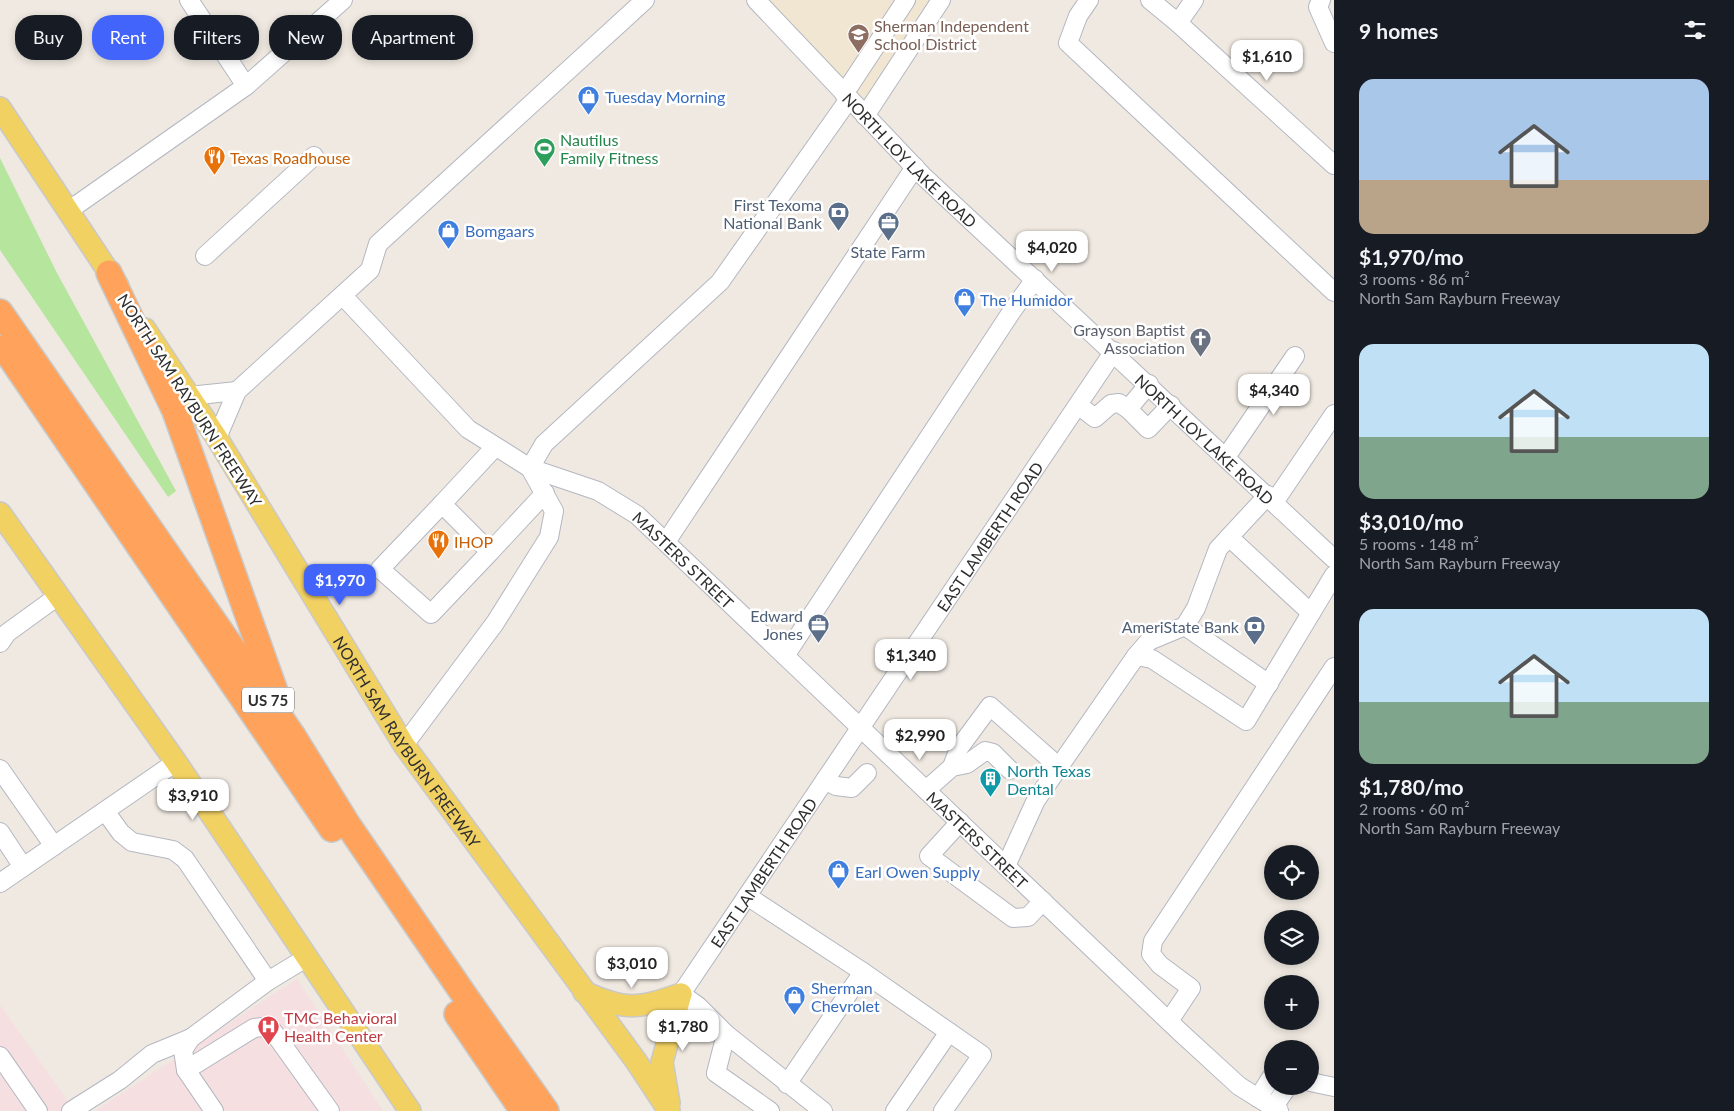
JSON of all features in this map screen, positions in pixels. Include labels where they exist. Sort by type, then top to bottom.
[{"type":"highway","points":[[109,273],[175,411],[262,659],[293,736]]},
{"type":"highway","name":"US 75","points":[[0,312],[293,736],[348,825],[546,1111]]},
{"type":"highway","name":"US 75","points":[[0,342],[523,1111]]},
{"type":"main road","name":"NORTH SAM RAYBURN FREEWAY","points":[[0,108],[217,438],[404,745],[670,1111]]},
{"type":"main road","points":[[0,514],[176,762],[410,1111]]},
{"type":"main road","points":[[582,991],[611,1004],[635,1008],[681,994]]},
{"type":"main road","points":[[670,1111],[664,1084],[662,1062],[681,994]]},
{"type":"street","points":[[190,0],[246,86]]},
{"type":"street","points":[[68,211],[246,86],[343,0]]},
{"type":"street","points":[[217,438],[237,391],[370,270],[378,244],[645,0]]},
{"type":"street","name":"NORTH LOY LAKE ROAD","points":[[756,0],[915,167],[1114,351],[1334,559]]},
{"type":"street","points":[[404,745],[495,623],[550,537],[554,511],[530,468],[544,444],[720,282],[846,96],[906,0]]},
{"type":"street","points":[[865,116],[941,0]]},
{"type":"street","points":[[1089,0],[1078,16],[1068,43],[1334,292]]},
{"type":"street","points":[[1150,0],[1178,23],[1334,165]]},
{"type":"street","points":[[1178,23],[1194,0]]},
{"type":"street","points":[[1320,0],[1318,7],[1334,43]]},
{"type":"street","points":[[205,256],[314,156]]},
{"type":"street","points":[[666,542],[915,167]]},
{"type":"street","points":[[785,656],[1035,279]]},
{"type":"street","name":"MASTERS STREET","points":[[343,296],[468,429],[530,468],[598,491],[637,515],[1169,1021],[1239,1086],[1276,1109]]},
{"type":"street","name":"EAST LAMBERTH ROAD","points":[[681,994],[1114,351]]},
{"type":"street","points":[[1226,457],[1295,356]]},
{"type":"street","points":[[1128,409],[1149,384]]},
{"type":"street","points":[[189,396],[237,391]]},
{"type":"street","points":[[1078,405],[1095,418],[1111,404],[1119,403],[1128,409],[1148,429],[1171,405]]},
{"type":"street","points":[[1006,866],[1036,800],[1136,656],[1149,641],[1185,626],[1196,608],[1218,549],[1271,498],[1334,414]]},
{"type":"street","points":[[495,447],[380,569],[431,614],[545,493]]},
{"type":"street","points":[[442,504],[490,552]]},
{"type":"street","points":[[1230,537],[1311,613]]},
{"type":"street","points":[[1136,656],[1152,659],[1246,721],[1334,575]]},
{"type":"street","points":[[0,643],[7,633],[58,596]]},
{"type":"street","points":[[1185,626],[1269,684]]},
{"type":"street","points":[[1169,1021],[1191,988],[1160,965],[1152,954],[1153,941],[1334,667]]},
{"type":"street","points":[[926,790],[952,766],[959,748],[990,706],[1059,767]]},
{"type":"street","points":[[952,766],[967,764],[985,750],[993,753],[1010,770]]},
{"type":"street","points":[[0,883],[176,762]]},
{"type":"street","points":[[0,769],[54,846]]},
{"type":"street","points":[[825,780],[836,786],[852,788],[867,773]]},
{"type":"street","points":[[105,811],[121,834],[132,842],[173,850],[185,859],[268,981]]},
{"type":"street","points":[[960,822],[930,856],[1013,918],[1028,917],[1043,901]]},
{"type":"street","points":[[0,832],[23,867]]},
{"type":"street","points":[[747,896],[863,972],[982,1055],[944,1111]]},
{"type":"street","points":[[71,1111],[120,1080],[152,1054],[191,1038],[268,981],[306,958]]},
{"type":"street","points":[[787,1084],[863,972]]},
{"type":"street","points":[[681,994],[698,1006],[726,1034],[823,1111]]},
{"type":"street","points":[[186,1070],[254,1028],[263,1027],[272,1030],[330,1111]]},
{"type":"street","points":[[895,1111],[949,1032]]},
{"type":"street","points":[[726,1034],[716,1073],[770,1111]]},
{"type":"street","points":[[191,1038],[183,1050],[186,1070],[214,1111]]},
{"type":"street","points":[[0,1056],[38,1111]]},
{"type":"street","points":[[1319,1084],[1334,1087]]},
{"type":"street","points":[[1258,1098],[1264,1089]]},
{"type":"street","points":[[1276,1109],[1283,1095]]},
{"type":"shaded area","name":"Sherman Independent School District","points":[[768,0],[931,0],[866,105]]},
{"type":"shaded area","name":"TMC Behavioral Health Center","points":[[297,979],[383,1111],[95,1111]]},
{"type":"shaded area","points":[[0,1005],[75,1111],[0,1111]]},
{"type":"green space","points":[[0,158],[57,273],[176,491],[168,497],[0,250]]},
{"type":"place","name":"Sherman Independent School District","points":[[858,53]]},
{"type":"place","name":"Tuesday Morning","points":[[589,115]]},
{"type":"place","name":"Nautilus Family Fitness","points":[[544,167]]},
{"type":"place","name":"Texas Roadhouse","points":[[214,176]]},
{"type":"place","name":"First Texoma National Bank","points":[[838,232]]},
{"type":"place","name":"State Farm","points":[[888,241]]},
{"type":"place","name":"Bomgaars","points":[[449,249]]},
{"type":"place","name":"The Humidor","points":[[964,318]]},
{"type":"place","name":"Grayson Baptist Association","points":[[1201,357]]},
{"type":"place","name":"IHOP","points":[[438,560]]},
{"type":"place","name":"Edward Jones","points":[[819,643]]},
{"type":"place","name":"AmeriState Bank","points":[[1255,645]]},
{"type":"place","name":"North Texas Dental","points":[[991,798]]},
{"type":"place","name":"Earl Owen Supply","points":[[839,890]]},
{"type":"place","name":"Sherman Chevrolet","points":[[795,1015]]},
{"type":"place","name":"TMC Behavioral Health Center","points":[[268,1045]]}]
